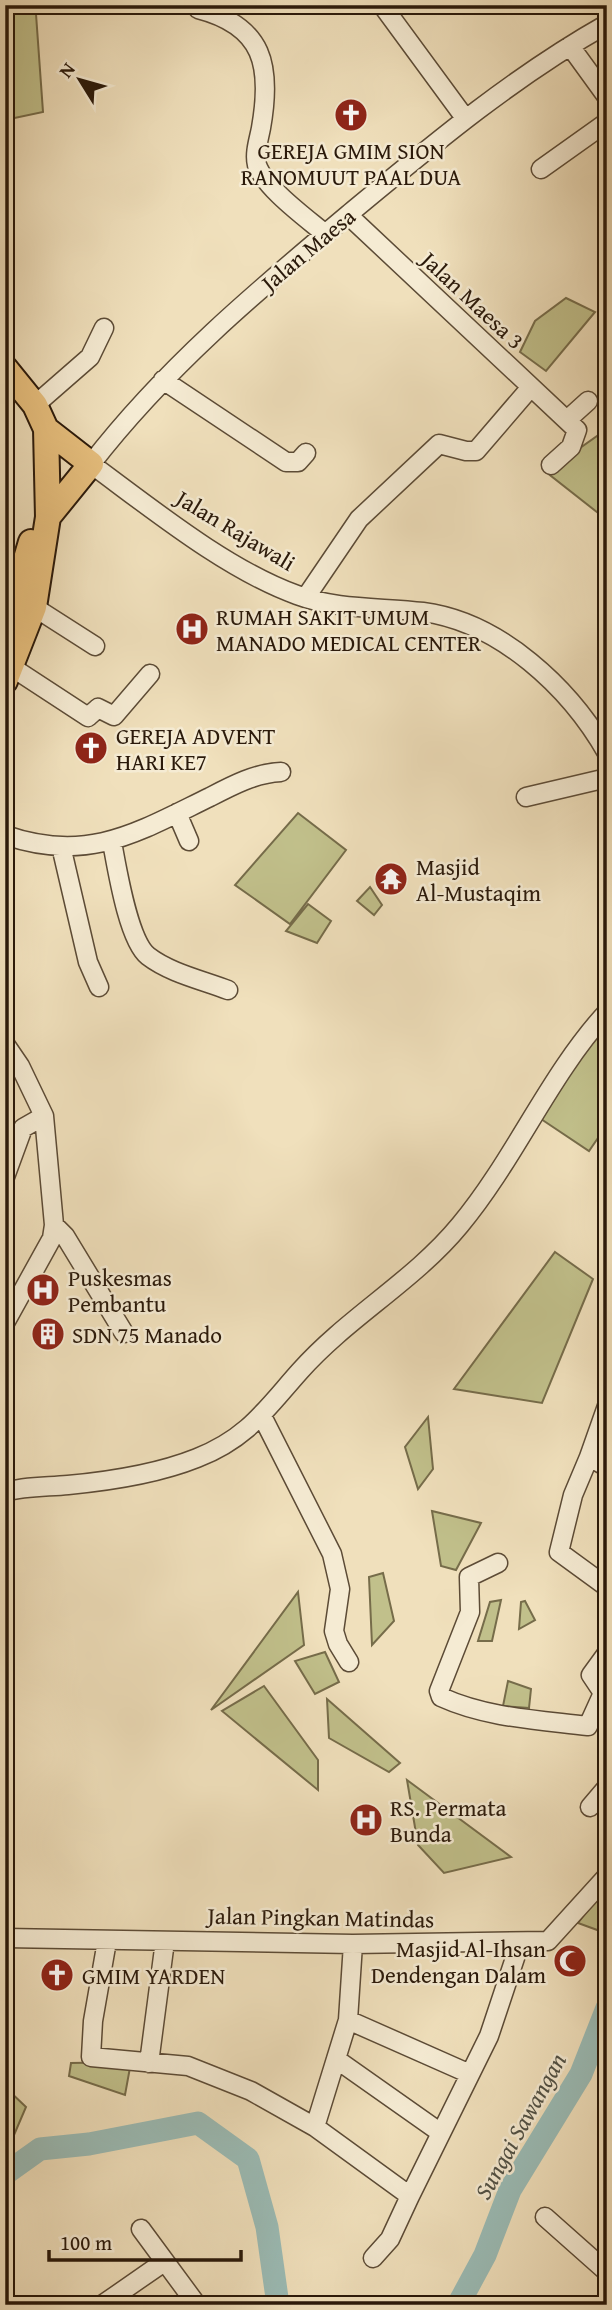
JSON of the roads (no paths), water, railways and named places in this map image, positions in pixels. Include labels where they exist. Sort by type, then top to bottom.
[{"type":"highway","points":[[5,368],[35,405],[46,429],[46,521],[34,607],[8,674]]},
{"type":"highway","points":[[46,429],[91,464]]},
{"type":"highway","name":"Jalan Maesa","points":[[5,630],[33,537],[91,464]]},
{"type":"street","points":[[382,5],[465,118]]},
{"type":"street","points":[[198,9],[226,17],[239,26],[250,36],[261,55],[267,79],[267,94],[256,157],[258,168],[268,182],[324,233]]},
{"type":"street","name":"Jalan Maesa","points":[[91,464],[163,380],[203,340],[324,233],[465,118],[607,24]]},
{"type":"street","points":[[570,46],[607,97]]},
{"type":"street","points":[[541,169],[607,122]]},
{"type":"street","name":"Jalan Maesa 3","points":[[348,215],[566,420]]},
{"type":"street","points":[[35,405],[90,358],[104,328]]},
{"type":"street","points":[[163,380],[286,462],[298,462],[306,453]]},
{"type":"street","points":[[306,597],[359,519],[398,484],[433,446],[476,451],[531,387]]},
{"type":"street","points":[[551,465],[571,447],[579,432],[566,420],[588,401]]},
{"type":"street","name":"Jalan Rajawali","points":[[91,464],[207,546],[259,576],[306,597],[366,608],[422,611],[460,620],[506,646],[541,671],[581,713],[607,753]]},
{"type":"street","points":[[34,607],[95,646]]},
{"type":"street","points":[[8,674],[88,717],[98,708],[114,716],[150,674]]},
{"type":"street","points":[[5,835],[61,846],[112,842],[265,773],[281,772]]},
{"type":"street","points":[[526,797],[607,778]]},
{"type":"street","points":[[177,813],[189,841]]},
{"type":"street","points":[[112,842],[125,906],[145,953],[163,966],[228,990]]},
{"type":"street","points":[[61,846],[88,962],[99,987]]},
{"type":"street","points":[[5,1479],[13,1490],[95,1482],[197,1459],[249,1430],[300,1371],[369,1309],[397,1288],[460,1225],[483,1196],[574,1054],[607,1012]]},
{"type":"street","points":[[5,1044],[20,1066],[44,1115],[54,1226],[52,1238],[7,1316]]},
{"type":"street","points":[[5,1177],[23,1128],[44,1115]]},
{"type":"street","points":[[54,1226],[65,1236],[124,1333]]},
{"type":"street","points":[[262,1416],[332,1554],[340,1589],[334,1631],[349,1662]]},
{"type":"street","points":[[605,1418],[573,1495],[559,1552],[607,1587]]},
{"type":"street","points":[[589,1457],[607,1467]]},
{"type":"street","points":[[498,1563],[469,1577],[470,1612],[439,1691],[441,1697],[514,1720],[538,1718],[589,1726],[603,1691],[590,1676],[607,1653]]},
{"type":"street","points":[[590,1807],[607,1787]]},
{"type":"street","name":"Jalan Pingkan Matindas","points":[[5,1938],[107,1941],[319,1939],[353,1944],[548,1941],[607,1876]]},
{"type":"street","points":[[107,1941],[93,2021],[91,2057],[188,2066],[203,2070],[251,2091],[315,2127],[410,2196]]},
{"type":"street","points":[[149,2063],[165,1941]]},
{"type":"street","points":[[373,2258],[390,2239],[498,2015],[520,1943]]},
{"type":"street","points":[[315,2127],[348,2020],[353,1944]]},
{"type":"street","points":[[348,2020],[470,2074]]},
{"type":"street","points":[[336,2059],[442,2133]]},
{"type":"street","points":[[545,2217],[607,2272]]},
{"type":"street","points":[[141,2229],[197,2305]]},
{"type":"street","points":[[102,2305],[164,2262]]},
{"type":"waterway","name":"Sungai Sawangan","points":[[458,2305],[485,2255],[510,2190],[581,2074],[607,2008]]},
{"type":"waterway","name":"Sungai Sawangan","points":[[5,2174],[40,2149],[89,2144],[198,2123],[248,2159],[267,2227],[278,2305]]},
{"type":"place","name":"GEREJA GMIM SION RANOMUUT PAAL DUA","points":[[351,115]]},
{"type":"place","name":"RUMAH SAKIT UMUM MANADO MEDICAL CENTER","points":[[192,629]]},
{"type":"place","name":"GEREJA ADVENT HARI KE7","points":[[91,748]]},
{"type":"place","name":"Masjid Al-Mustaqim","points":[[391,879]]},
{"type":"place","name":"Puskesmas Pembantu","points":[[43,1290]]},
{"type":"place","name":"SDN 75 Manado","points":[[48,1334]]},
{"type":"place","name":"RS. Permata Bunda","points":[[366,1820]]},
{"type":"place","name":"Masjid Al-Ihsan Dendengan Dalam","points":[[570,1961]]},
{"type":"place","name":"GMIM YARDEN","points":[[57,1975]]}]
